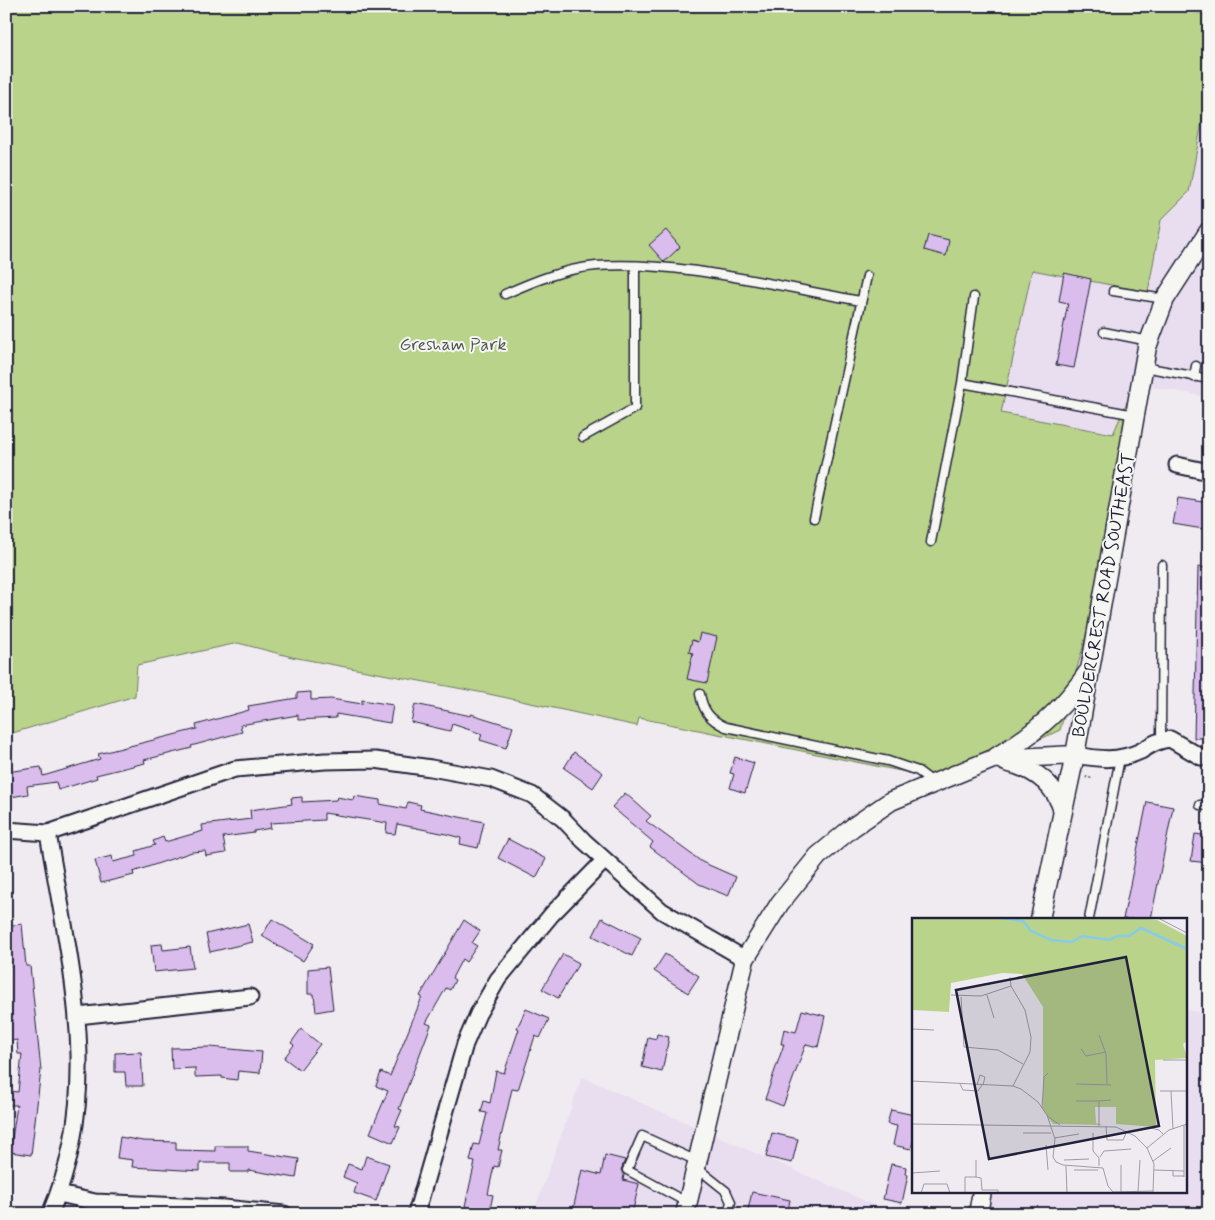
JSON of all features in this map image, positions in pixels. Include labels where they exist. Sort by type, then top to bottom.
[{"type":"street","name":"BOULDERCREST ROAD SOUTHEAST","points":[[686,1208],[745,959],[780,903],[818,856],[853,827],[891,801],[993,759],[1075,755],[1149,341],[1165,299],[1209,231]]},
{"type":"street","points":[[1177,465],[1209,472]]},
{"type":"street","points":[[993,759],[1019,744],[1036,730],[1073,693],[1090,668]]},
{"type":"street","points":[[1040,918],[1075,755],[1115,759],[1170,739],[1201,757],[1209,758]]},
{"type":"street","points":[[993,759],[1021,766],[1035,773],[1049,785],[1060,799],[1063,811]]},
{"type":"street","points":[[6,830],[48,833],[235,769],[325,761],[375,760],[491,779],[532,795],[563,819],[662,911],[745,959]]},
{"type":"street","points":[[48,833],[78,1016],[81,1058],[74,1137],[59,1194],[50,1214]]},
{"type":"street","points":[[416,1214],[462,1053],[478,1014],[498,979],[552,914],[605,860]]},
{"type":"street","points":[[78,1016],[250,997]]},
{"type":"street","points":[[978,1214],[982,1192]]},
{"type":"street","points":[[59,1194],[95,1202],[224,1208],[284,1214]]},
{"type":"lane","points":[[505,294],[547,276],[595,266],[635,266],[718,275],[861,302]]},
{"type":"lane","points":[[583,437],[635,408],[635,266]]},
{"type":"lane","points":[[814,518],[867,276]]},
{"type":"lane","points":[[1113,292],[1165,299]]},
{"type":"lane","points":[[931,542],[962,383],[974,297]]},
{"type":"lane","points":[[1104,332],[1149,341]]},
{"type":"lane","points":[[1194,377],[1196,366]]},
{"type":"lane","points":[[1144,367],[1209,379]]},
{"type":"lane","points":[[962,383],[1135,415]]},
{"type":"lane","points":[[1161,741],[1162,565]]},
{"type":"lane","points":[[700,694],[706,713],[715,722],[726,727],[898,764],[918,771],[934,783]]},
{"type":"lane","points":[[1089,918],[1115,759]]},
{"type":"lane","points":[[1200,805],[1209,806]]},
{"type":"lane","points":[[686,1208],[627,1170],[642,1136],[697,1164],[726,1191],[731,1202],[728,1214]]},
{"type":"path","points":[[1086,777],[1090,779],[1091,774]]},
{"type":"shaded area","points":[[1199,6],[1209,6],[1209,397],[1135,384],[1113,434],[1001,413],[1032,270],[1148,292]]},
{"type":"shaded area","points":[[1188,1010],[1209,1014],[1209,1214],[977,1214],[982,1192],[1188,1192]]},
{"type":"shaded area","points":[[582,1077],[874,1205],[872,1214],[533,1214]]},
{"type":"green space","name":"Gresham Park","points":[[6,6],[1157,6],[1209,15],[1209,84],[1189,192],[1161,220],[1148,292],[1032,270],[1001,413],[1113,434],[1135,384],[1107,560],[1060,730],[950,781],[639,718],[637,726],[484,693],[292,657],[238,643],[137,665],[135,696],[6,735]]},
{"type":"building","points":[[666,230],[680,247],[664,262],[649,245]]},
{"type":"building","points":[[928,235],[949,240],[946,256],[924,250]]},
{"type":"building","points":[[1064,273],[1091,279],[1074,368],[1056,365],[1068,303],[1059,301]]},
{"type":"building","points":[[1178,498],[1209,503],[1209,530],[1173,524]]},
{"type":"building","points":[[1198,567],[1209,568],[1209,738],[1194,738]]},
{"type":"building","points":[[700,633],[717,637],[707,683],[687,679],[693,653],[689,652],[692,640],[698,642]]},
{"type":"building","points":[[311,692],[311,700],[331,699],[362,704],[362,700],[393,705],[390,723],[336,714],[336,718],[298,720],[298,715],[240,725],[242,732],[191,746],[192,748],[144,760],[145,763],[96,775],[97,778],[58,790],[56,782],[27,786],[28,794],[11,797],[7,772],[41,767],[43,776],[100,759],[98,754],[197,729],[196,725],[249,710],[248,706],[297,698],[297,693]]},
{"type":"building","points":[[415,704],[471,716],[471,714],[513,727],[506,748],[480,740],[482,734],[452,724],[450,731],[411,722]]},
{"type":"building","points":[[574,752],[603,773],[593,788],[564,768]]},
{"type":"building","points":[[735,757],[754,763],[745,793],[730,788],[734,774],[730,773]]},
{"type":"building","points":[[625,793],[651,816],[646,821],[702,862],[736,877],[728,896],[699,884],[650,847],[653,842],[612,807]]},
{"type":"building","points":[[354,796],[380,800],[380,804],[406,809],[408,802],[421,805],[420,809],[484,822],[478,848],[460,844],[461,838],[446,834],[397,824],[395,834],[386,833],[387,823],[324,813],[324,820],[270,823],[271,828],[254,831],[254,833],[223,837],[226,853],[206,856],[205,851],[192,852],[133,872],[134,875],[101,883],[95,860],[112,856],[113,862],[137,856],[136,851],[155,845],[153,841],[163,837],[165,842],[203,831],[202,825],[251,819],[250,810],[292,804],[291,798],[302,797],[302,802],[336,800],[337,797],[353,800]]},
{"type":"building","points":[[1147,802],[1173,807],[1151,918],[1123,918]]},
{"type":"building","points":[[1195,834],[1209,836],[1209,863],[1191,861]]},
{"type":"building","points":[[508,839],[546,859],[536,878],[498,858]]},
{"type":"building","points":[[602,918],[641,938],[632,956],[593,936]]},
{"type":"building","points":[[272,919],[314,944],[303,961],[262,936]]},
{"type":"building","points":[[464,920],[480,931],[472,943],[477,946],[466,962],[462,959],[452,978],[455,980],[450,990],[446,988],[426,1023],[431,1025],[399,1109],[402,1110],[395,1126],[400,1127],[393,1143],[370,1133],[388,1091],[376,1086],[381,1072],[390,1076],[422,997],[420,996]]},
{"type":"building","points":[[22,924],[26,966],[30,966],[41,1070],[31,1155],[10,1152],[17,1105],[8,1105],[10,1091],[18,1092],[22,1054],[18,1054],[17,1040],[9,1041],[6,983],[9,983],[8,967],[10,967],[6,926]]},
{"type":"building","points":[[248,924],[253,942],[210,952],[206,934]]},
{"type":"building","points":[[162,944],[163,950],[190,947],[193,968],[154,972],[151,945]]},
{"type":"building","points":[[563,954],[579,963],[558,998],[542,989]]},
{"type":"building","points":[[665,954],[699,976],[688,993],[654,971]]},
{"type":"building","points":[[328,967],[333,1009],[316,1012],[314,994],[308,994],[308,969]]},
{"type":"building","points":[[526,1009],[549,1019],[540,1038],[535,1036],[518,1090],[512,1089],[498,1150],[502,1150],[498,1167],[494,1166],[488,1194],[493,1195],[489,1214],[470,1214],[472,1208],[465,1206],[475,1162],[470,1161],[474,1144],[479,1145],[487,1113],[481,1112],[484,1101],[490,1103],[496,1071],[504,1073],[519,1029],[517,1028]]},
{"type":"building","points":[[802,1010],[825,1016],[818,1047],[806,1044],[783,1106],[765,1099],[784,1044],[781,1044],[784,1029],[796,1032]]},
{"type":"building","points":[[301,1029],[320,1044],[300,1070],[284,1058],[294,1045],[291,1043]]},
{"type":"building","points":[[657,1034],[669,1037],[662,1072],[642,1067],[648,1037],[656,1039]]},
{"type":"building","points":[[210,1047],[262,1052],[260,1073],[238,1071],[237,1080],[222,1078],[222,1076],[195,1077],[195,1068],[172,1069],[171,1048]]},
{"type":"building","points":[[141,1052],[143,1086],[126,1086],[125,1072],[115,1072],[115,1053]]},
{"type":"building","points":[[891,1110],[912,1115],[911,1149],[893,1145],[897,1126],[887,1124]]},
{"type":"building","points":[[772,1133],[798,1139],[792,1163],[766,1157]]},
{"type":"building","points":[[120,1137],[143,1141],[176,1142],[176,1150],[215,1151],[215,1146],[248,1146],[248,1151],[299,1159],[296,1178],[248,1170],[248,1172],[230,1172],[230,1163],[200,1163],[200,1171],[132,1167],[133,1160],[117,1158]]},
{"type":"building","points":[[605,1155],[625,1160],[621,1170],[624,1175],[623,1180],[639,1184],[632,1214],[572,1214],[582,1170],[601,1175]]},
{"type":"building","points":[[366,1156],[389,1164],[376,1201],[354,1193],[357,1183],[343,1177],[348,1164],[362,1169]]},
{"type":"building","points":[[891,1164],[906,1167],[905,1174],[908,1175],[902,1203],[883,1199]]},
{"type":"building","points":[[752,1192],[790,1200],[787,1214],[747,1214]]}]
